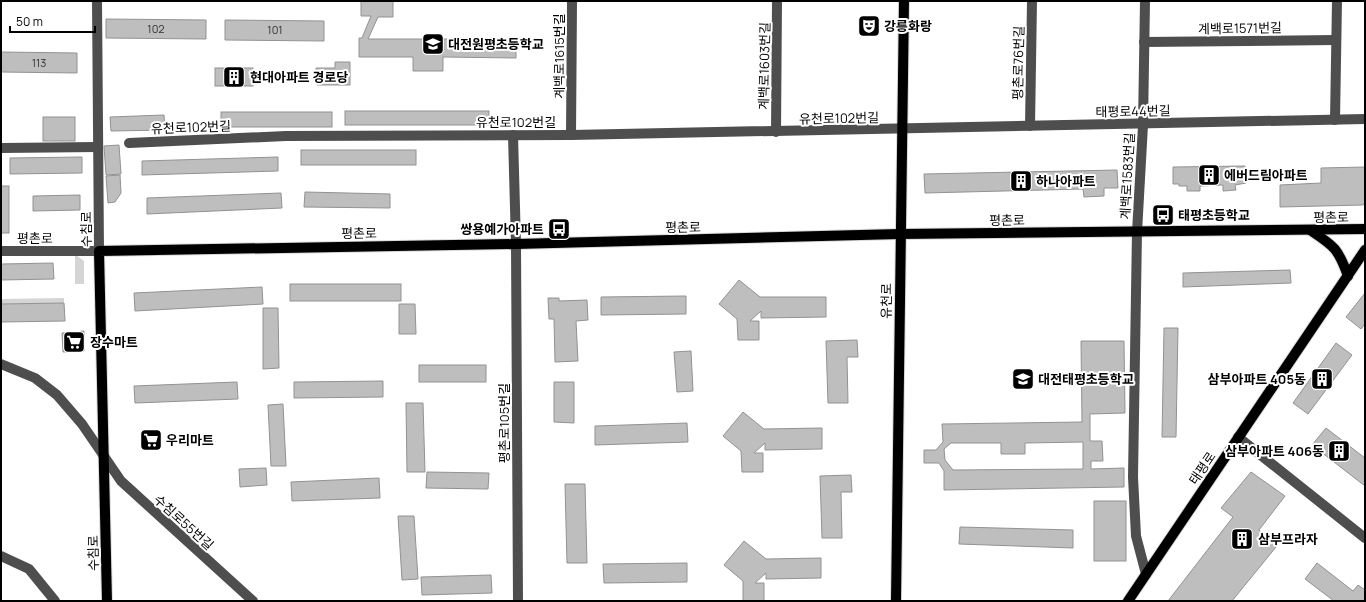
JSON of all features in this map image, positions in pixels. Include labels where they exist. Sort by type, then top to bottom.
[{"type":"main road","name":"유천로","points":[[896,601],[904,1]]},
{"type":"main road","points":[[1310,230],[1338,252],[1348,276]]},
{"type":"main road","name":"평촌로","points":[[99,251],[516,244],[900,234],[1365,230]]},
{"type":"main road","name":"태평로","points":[[1128,601],[1365,250]]},
{"type":"main road","name":"수침로","points":[[99,251],[107,601]]},
{"type":"street","name":"수침로","points":[[97,1],[99,251]]},
{"type":"street","name":"계백로1615번길","points":[[571,135],[572,1]]},
{"type":"street","name":"계백로1603번길","points":[[776,132],[777,1]]},
{"type":"street","name":"평촌로76번길","points":[[1030,126],[1032,1]]},
{"type":"street","name":"계백로1583번길","points":[[1145,1],[1143,125],[1137,232],[1133,477],[1136,536],[1146,574]]},
{"type":"street","points":[[1335,120],[1337,1]]},
{"type":"street","name":"계백로1571번길","points":[[1144,42],[1336,40]]},
{"type":"street","name":"태평로44번길","points":[[902,129],[1143,125],[1365,119]]},
{"type":"street","name":"유천로102번길","points":[[129,143],[286,136],[571,135],[902,129]]},
{"type":"street","name":"평촌로105번길","points":[[513,135],[516,244],[518,601]]},
{"type":"street","points":[[1,148],[98,147]]},
{"type":"street","name":"평촌로","points":[[1,251],[99,251]]},
{"type":"street","points":[[1,364],[35,378],[57,395],[82,424],[104,457]]},
{"type":"street","points":[[1238,438],[1365,538]]},
{"type":"street","name":"수침로55번길","points":[[104,457],[121,481],[253,601]]},
{"type":"street","points":[[1,556],[29,569],[55,601]]},
{"type":"shaded area","points":[[75,254],[84,261],[84,284],[75,284]]},
{"type":"shaded area","points":[[64,298],[64,303],[1,304],[1,299]]},
{"type":"building","points":[[361,1],[393,1],[393,17],[378,17],[368,39],[516,39],[516,58],[443,57],[443,71],[413,71],[413,57],[359,57],[359,38],[362,38],[371,16],[361,16]]},
{"type":"building","points":[[106,19],[206,20],[206,39],[106,38]]},
{"type":"building","points":[[225,20],[324,21],[324,41],[225,40]]},
{"type":"building","points":[[1,52],[77,53],[77,73],[1,72]]},
{"type":"building","points":[[335,62],[350,62],[350,85],[317,85],[316,68],[335,68]]},
{"type":"building","name":"현대아파트 경로당","points":[[215,68],[253,68],[253,86],[215,86]]},
{"type":"building","points":[[345,111],[489,111],[489,125],[345,125]]},
{"type":"building","points":[[221,112],[332,112],[332,127],[221,127]]},
{"type":"building","points":[[164,115],[165,130],[111,131],[110,117]]},
{"type":"building","points":[[43,117],[75,117],[75,141],[43,141]]},
{"type":"building","points":[[119,145],[121,174],[106,175],[104,146]]},
{"type":"building","points":[[301,150],[416,150],[416,165],[301,165]]},
{"type":"building","points":[[82,157],[82,173],[10,174],[10,158]]},
{"type":"building","points":[[278,157],[278,171],[142,175],[142,161]]},
{"type":"building","name":"에버드림아파트","points":[[1245,166],[1246,183],[1235,185],[1236,190],[1223,191],[1223,185],[1200,186],[1200,191],[1187,191],[1187,186],[1173,184],[1173,167]]},
{"type":"building","points":[[1365,167],[1365,203],[1363,205],[1280,207],[1280,185],[1321,183],[1321,168]]},
{"type":"building","name":"하나아파트","points":[[1117,170],[1118,188],[1104,188],[1104,196],[1084,197],[1083,189],[925,193],[924,174]]},
{"type":"building","points":[[120,175],[121,193],[115,202],[108,203],[106,176]]},
{"type":"building","points":[[1,186],[9,186],[9,233],[1,233]]},
{"type":"building","points":[[305,192],[390,194],[390,208],[304,207]]},
{"type":"building","points":[[281,193],[282,208],[147,214],[147,198]]},
{"type":"building","points":[[80,195],[80,210],[33,211],[33,196]]},
{"type":"building","points":[[53,263],[54,279],[1,280],[1,264]]},
{"type":"building","points":[[1290,270],[1291,283],[1183,287],[1183,273]]},
{"type":"building","points":[[739,280],[760,297],[826,297],[826,317],[761,318],[761,311],[750,321],[759,321],[759,340],[738,340],[737,319],[719,304]]},
{"type":"building","points":[[290,284],[401,284],[401,301],[290,301]]},
{"type":"building","points":[[262,287],[263,304],[135,311],[134,293]]},
{"type":"building","points":[[1365,293],[1365,324],[1361,329],[1346,317]]},
{"type":"building","points":[[686,296],[686,314],[601,315],[601,297]]},
{"type":"building","points":[[548,298],[559,298],[559,301],[587,300],[588,320],[576,321],[578,361],[555,362],[554,319],[549,319]]},
{"type":"building","points":[[64,303],[65,321],[1,322],[1,304]]},
{"type":"building","points":[[399,304],[415,304],[416,334],[399,334]]},
{"type":"building","points":[[263,308],[278,308],[279,368],[263,369]]},
{"type":"building","points":[[1164,328],[1178,328],[1176,437],[1162,437]]},
{"type":"building","points":[[84,331],[84,351],[63,352],[62,333]]},
{"type":"building","points":[[857,340],[858,357],[847,357],[848,403],[828,403],[826,341]]},
{"type":"building","points":[[1081,341],[1124,341],[1125,413],[1090,414],[1090,441],[1102,441],[1103,461],[1091,461],[1091,469],[1124,468],[1124,487],[944,490],[944,471],[939,463],[924,463],[924,450],[936,450],[943,442],[942,424],[1082,422]],"holes":[[[1083,442],[1083,469],[953,470],[945,460],[944,449],[951,443],[1001,443],[1001,454],[1025,454],[1025,443]]]},
{"type":"building","name":"삼부아파트 405동","points":[[1336,343],[1352,355],[1308,414],[1293,403]]},
{"type":"building","points":[[691,351],[693,391],[677,392],[674,352]]},
{"type":"building","points":[[419,365],[486,365],[486,382],[419,382]]},
{"type":"building","points":[[383,381],[383,397],[294,398],[294,382]]},
{"type":"building","points":[[237,382],[238,399],[135,403],[134,386]]},
{"type":"building","points":[[554,382],[574,382],[574,423],[554,422]]},
{"type":"building","points":[[406,403],[423,403],[425,472],[407,472]]},
{"type":"building","points":[[283,404],[286,466],[271,466],[268,405]]},
{"type":"building","points":[[743,412],[764,429],[822,428],[822,449],[765,450],[765,443],[754,453],[763,453],[763,472],[742,472],[741,451],[723,436]]},
{"type":"building","points":[[687,423],[688,442],[595,445],[595,426]]},
{"type":"building","name":"삼부아파트 406동","points":[[1326,428],[1365,458],[1365,486],[1312,445]]},
{"type":"building","points":[[266,468],[267,485],[240,487],[239,469]]},
{"type":"building","points":[[427,472],[489,473],[488,489],[426,488]]},
{"type":"building","name":"삼부프라자","points":[[1251,472],[1285,496],[1259,530],[1276,547],[1232,601],[1168,601],[1233,517],[1221,508]]},
{"type":"building","points":[[851,475],[852,492],[841,492],[842,538],[822,538],[820,476]]},
{"type":"building","points":[[379,478],[380,498],[292,501],[291,482]]},
{"type":"building","points":[[565,484],[585,484],[587,563],[567,563]]},
{"type":"building","points":[[1094,501],[1126,501],[1126,561],[1094,561]]},
{"type":"building","points":[[398,516],[414,516],[418,579],[402,580]]},
{"type":"building","points":[[960,527],[1073,530],[1073,548],[959,544]]},
{"type":"building","points":[[744,541],[766,559],[821,558],[821,578],[766,579],[766,573],[755,583],[764,583],[764,601],[743,601],[743,581],[724,565]]},
{"type":"building","points":[[687,563],[687,582],[604,583],[603,564]]},
{"type":"building","points":[[1317,563],[1353,591],[1358,585],[1365,590],[1365,601],[1334,601],[1305,579]]},
{"type":"building","points":[[491,575],[492,593],[422,595],[421,577]]},
{"type":"place","name":"강릉화랑","points":[[869,26]]},
{"type":"place","name":"대전원평초등학교","points":[[433,44]]},
{"type":"place","name":"현대아파트 경로당","points":[[234,77]]},
{"type":"place","name":"에버드림아파트","points":[[1209,175]]},
{"type":"place","name":"하나아파트","points":[[1021,181]]},
{"type":"place","name":"태평초등학교","points":[[1163,215]]},
{"type":"place","name":"쌍용예가아파트","points":[[559,229]]},
{"type":"place","name":"장수마트","points":[[74,342]]},
{"type":"place","name":"대전태평초등학교","points":[[1023,379]]},
{"type":"place","name":"삼부아파트 405동","points":[[1322,379]]},
{"type":"place","name":"우리마트","points":[[151,440]]},
{"type":"place","name":"삼부아파트 406동","points":[[1339,451]]},
{"type":"place","name":"삼부프라자","points":[[1242,539]]}]
